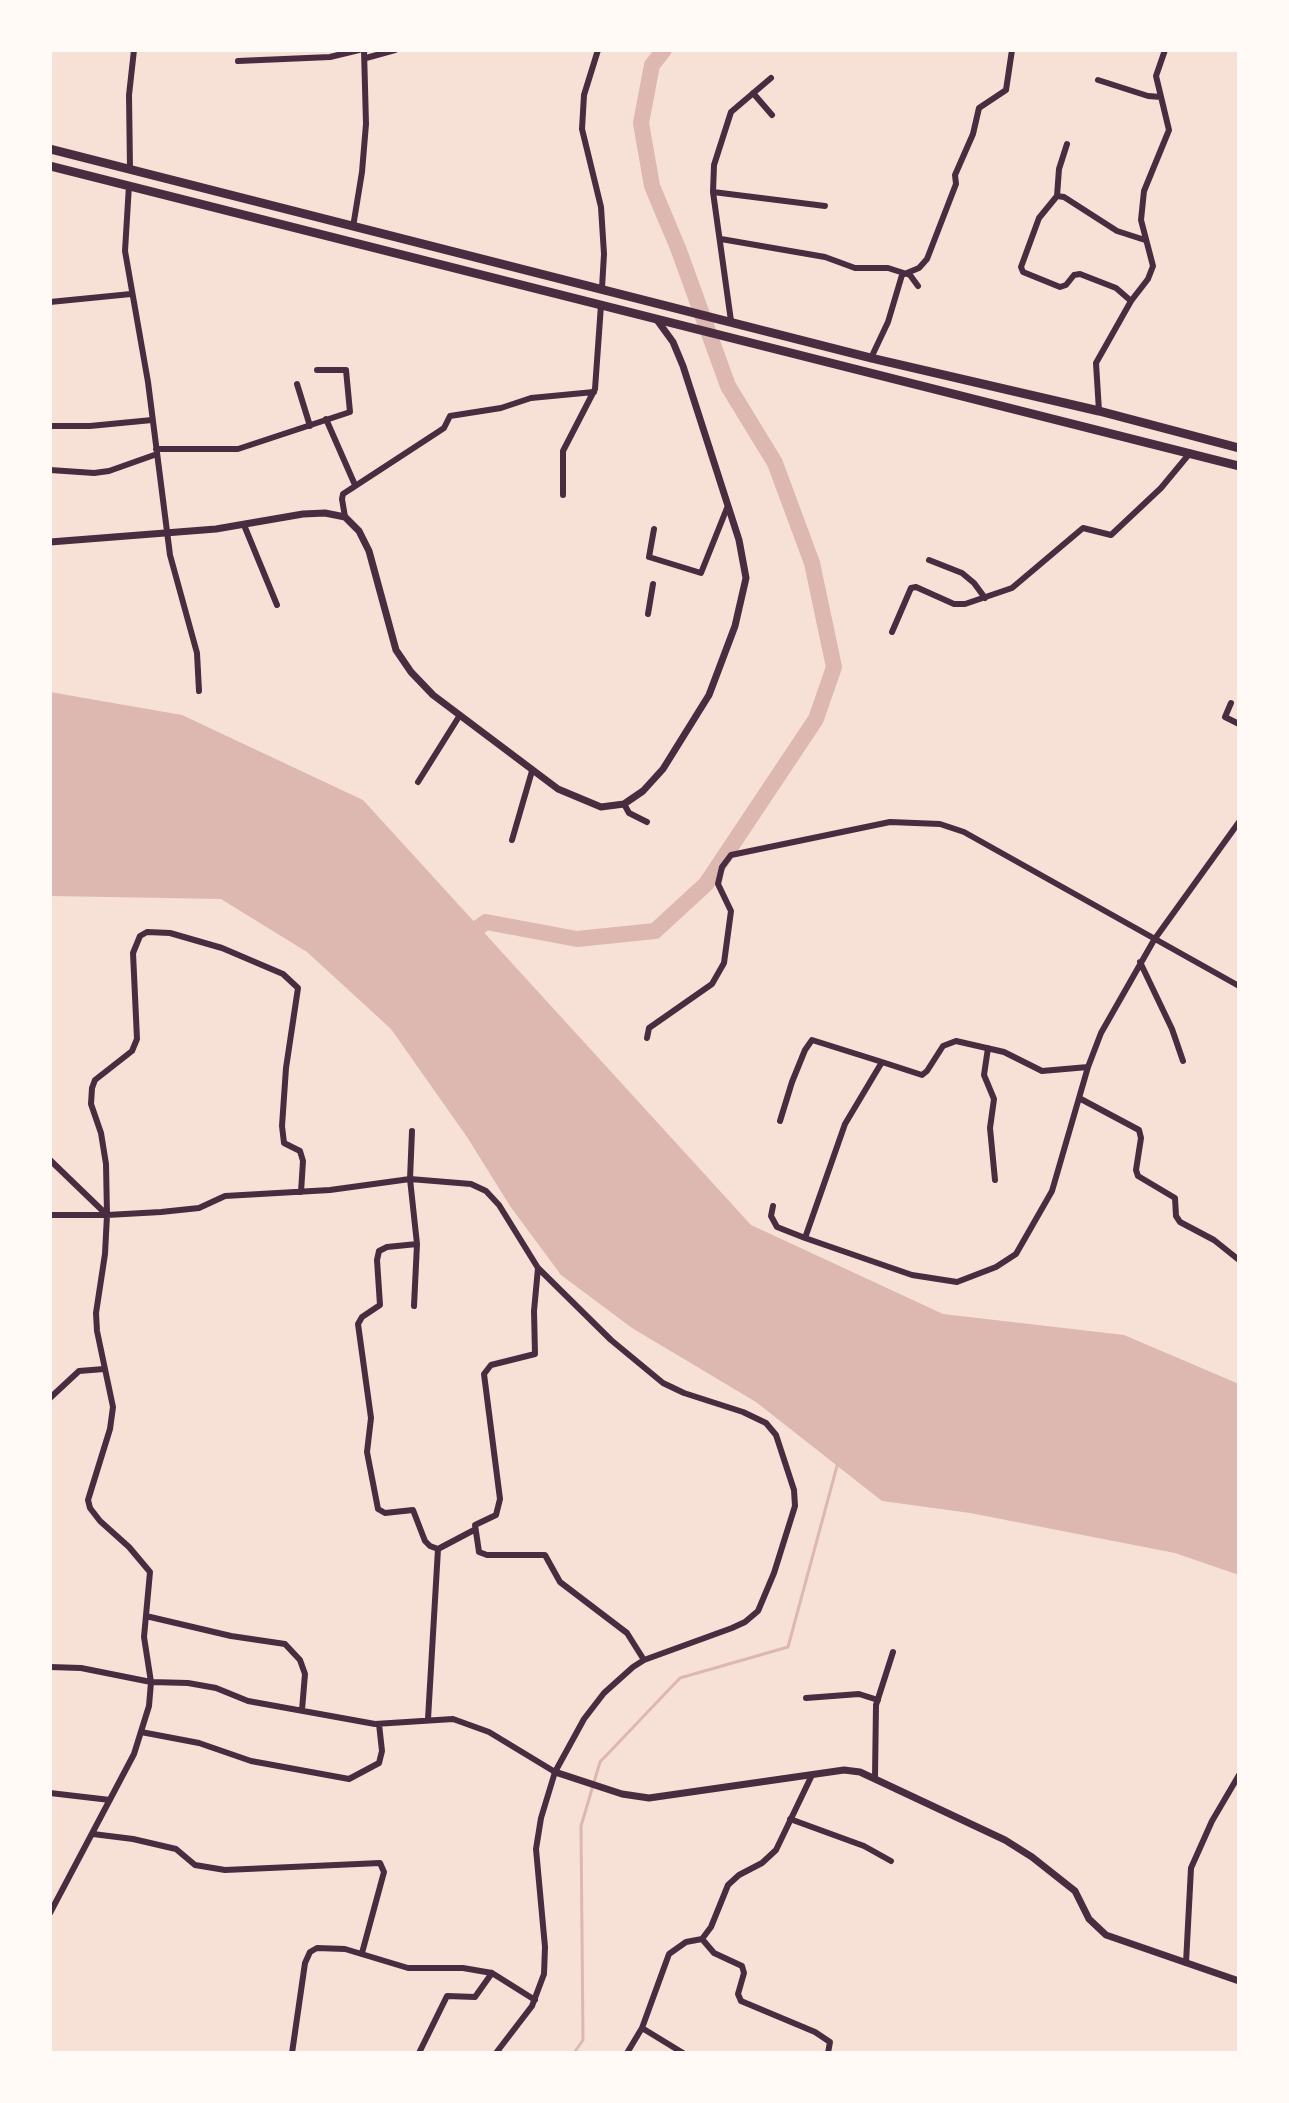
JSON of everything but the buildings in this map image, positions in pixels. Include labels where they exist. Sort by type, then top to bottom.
[{"type":"main road","points":[[50,149],[871,358],[1099,411],[1239,448]]},
{"type":"main road","points":[[50,166],[1239,466]]},
{"type":"main road","points":[[129,185],[130,169]]},
{"type":"main road","points":[[601,305],[602,288]]},
{"type":"main road","points":[[1095,429],[1099,411]]},
{"type":"street","points":[[130,169],[129,95],[134,50]]},
{"type":"street","points":[[238,61],[330,57],[395,50]]},
{"type":"street","points":[[598,50],[584,95],[582,129],[601,207],[604,254],[602,288]]},
{"type":"street","points":[[721,239],[825,257],[855,268],[904,272],[919,268],[927,259],[956,184],[955,175],[973,134],[979,108],[1006,90],[1012,50]]},
{"type":"street","points":[[1099,411],[1096,363],[1153,266],[1141,220],[1144,191],[1169,130],[1156,76],[1165,50]]},
{"type":"street","points":[[353,227],[364,156],[363,53]]},
{"type":"street","points":[[729,321],[713,192],[717,152],[729,116],[771,78]]},
{"type":"street","points":[[1098,80],[1148,96],[1161,97]]},
{"type":"street","points":[[753,93],[772,115]]},
{"type":"street","points":[[1067,144],[1059,169],[1057,196],[1039,218],[1021,270],[1060,287],[1074,275],[1080,274],[1116,288],[1131,301]]},
{"type":"street","points":[[129,185],[125,251],[138,318],[166,532],[177,587],[197,653],[199,691]]},
{"type":"street","points":[[713,192],[825,206]]},
{"type":"street","points":[[1057,196],[1064,197],[1117,231],[1145,240]]},
{"type":"street","points":[[904,272],[918,286]]},
{"type":"street","points":[[871,358],[888,322],[904,272]]},
{"type":"street","points":[[50,302],[131,294]]},
{"type":"street","points":[[563,495],[563,451],[594,392],[601,305]]},
{"type":"street","points":[[50,542],[244,525],[303,514],[325,513],[345,517],[359,531],[369,551],[391,636],[401,659],[433,695],[558,789],[590,804],[611,807],[624,804],[643,791],[663,769],[709,695],[728,648],[746,578],[739,540],[678,352],[658,319]]},
{"type":"street","points":[[50,470],[94,473],[109,471],[156,452],[238,449],[350,412],[346,370],[317,370]]},
{"type":"street","points":[[297,384],[310,426]]},
{"type":"street","points":[[345,517],[343,494],[438,432],[450,416],[501,408],[531,398],[594,392]]},
{"type":"street","points":[[326,419],[355,485]]},
{"type":"street","points":[[50,426],[152,420]]},
{"type":"street","points":[[892,632],[911,588],[916,587],[956,605],[985,598],[1012,588],[1083,528],[1109,535],[1114,533],[1161,488],[1190,453]]},
{"type":"street","points":[[654,529],[649,557],[701,573],[727,508]]},
{"type":"street","points":[[244,525],[277,605]]},
{"type":"street","points":[[929,560],[968,577],[985,598]]},
{"type":"street","points":[[648,614],[653,584]]},
{"type":"street","points":[[1231,703],[1225,717],[1239,724]]},
{"type":"street","points":[[418,782],[460,715]]},
{"type":"street","points":[[512,840],[532,771]]},
{"type":"street","points":[[624,804],[629,813],[647,822]]},
{"type":"street","points":[[647,1038],[649,1028],[712,984],[724,963],[731,911],[718,884],[727,860],[733,854],[890,822],[947,826],[1010,857],[1239,986]]},
{"type":"street","points":[[773,1206],[771,1216],[777,1227],[912,1275],[963,1281],[996,1267],[1019,1251],[1052,1191],[1101,1033],[1154,940],[1239,822]]},
{"type":"street","points":[[50,1913],[134,1754],[149,1706],[151,1682],[144,1637],[150,1572],[129,1547],[100,1521],[88,1500],[105,1449],[113,1407],[98,1341],[96,1313],[107,1215],[106,1164],[101,1133],[91,1104],[92,1088],[95,1080],[132,1051],[137,1039],[133,953],[140,936],[147,932],[170,933],[222,948],[283,974],[298,988],[286,1068],[282,1126],[284,1143],[300,1151],[303,1161],[301,1192]]},
{"type":"street","points":[[1140,962],[1183,1061]]},
{"type":"street","points":[[780,1121],[796,1072],[812,1040],[922,1075],[947,1043],[956,1041],[1010,1054],[1042,1071],[1088,1067]]},
{"type":"street","points":[[988,1048],[984,1075],[994,1099],[990,1128],[995,1180]]},
{"type":"street","points":[[805,1238],[845,1124],[882,1062]]},
{"type":"street","points":[[1079,1098],[1139,1130],[1138,1176],[1175,1198],[1176,1216],[1180,1222],[1214,1240],[1239,1260]]},
{"type":"street","points":[[412,1131],[410,1179],[417,1244],[414,1306]]},
{"type":"street","points":[[50,1160],[107,1215]]},
{"type":"street","points":[[50,1215],[107,1215],[199,1208],[225,1196],[301,1192],[410,1179],[463,1182],[486,1191],[499,1205],[538,1268],[611,1340],[669,1387],[726,1405],[766,1423],[779,1442],[794,1490],[795,1506],[789,1531],[758,1611],[732,1628],[644,1660],[614,1683],[571,1741],[555,1772],[541,1818],[536,1849],[545,1963],[535,2000],[496,2053]]},
{"type":"street","points":[[417,1244],[387,1247],[379,1251],[380,1305],[359,1322],[371,1418],[367,1452],[378,1509],[385,1513],[413,1510],[425,1541],[438,1549],[474,1530]]},
{"type":"street","points":[[538,1268],[534,1311],[535,1354],[491,1365],[484,1374],[499,1505],[496,1515],[476,1523],[474,1530],[479,1552],[482,1555],[546,1556],[560,1582],[624,1629],[644,1660]]},
{"type":"street","points":[[50,1398],[79,1371],[104,1369]]},
{"type":"street","points":[[428,1719],[438,1549]]},
{"type":"street","points":[[146,1616],[231,1636],[285,1644],[300,1660],[305,1674],[302,1710]]},
{"type":"street","points":[[875,1777],[878,1700],[893,1652]]},
{"type":"street","points":[[50,1667],[81,1668],[151,1682],[172,1681],[216,1688],[248,1701],[379,1724],[453,1719],[481,1728],[555,1772],[606,1790],[649,1798],[844,1770],[875,1777],[1005,1840],[1032,1857],[1075,1891],[1089,1919],[1106,1935],[1239,1981]]},
{"type":"street","points":[[806,1698],[859,1694],[878,1700]]},
{"type":"street","points":[[141,1732],[199,1743],[251,1761],[349,1779],[379,1763],[382,1751],[379,1724]]},
{"type":"street","points":[[627,2053],[642,2028],[669,1954],[686,1942],[702,1939],[714,1920],[728,1885],[771,1856],[781,1844],[812,1775]]},
{"type":"street","points":[[1186,1963],[1191,1868],[1212,1821],[1239,1775]]},
{"type":"street","points":[[50,1793],[110,1800]]},
{"type":"street","points":[[790,1819],[864,1846],[891,1861]]},
{"type":"street","points":[[93,1834],[176,1849],[195,1865],[225,1870],[380,1863],[384,1872],[362,1953]]},
{"type":"street","points":[[702,1939],[714,1953],[742,1966],[744,1973],[738,1994],[741,2001],[815,2032],[830,2042],[828,2053]]},
{"type":"street","points":[[292,2053],[305,1963],[310,1952],[317,1948],[330,1947],[362,1953],[408,1968],[463,1968],[492,1973],[535,2000]]},
{"type":"street","points":[[419,2053],[447,1996],[475,1997],[492,1973]]},
{"type":"street","points":[[642,2028],[683,2053]]},
{"type":"shaded area","points":[[50,692],[182,715],[363,800],[751,1225],[943,1314],[1124,1335],[1239,1384],[1239,1575],[1175,1553],[970,1513],[882,1501],[756,1402],[632,1328],[561,1275],[510,1206],[467,1137],[391,1029],[307,952],[221,899],[50,896]]},
{"type":"waterway","points":[[462,939],[486,922],[577,939],[655,931],[706,884],[816,719],[834,667],[812,563],[775,463],[728,386],[652,186],[641,123],[652,65],[664,50]]},
{"type":"waterway","points":[[574,2053],[583,2040],[581,1826],[600,1762],[680,1678],[788,1647],[837,1466]]}]
